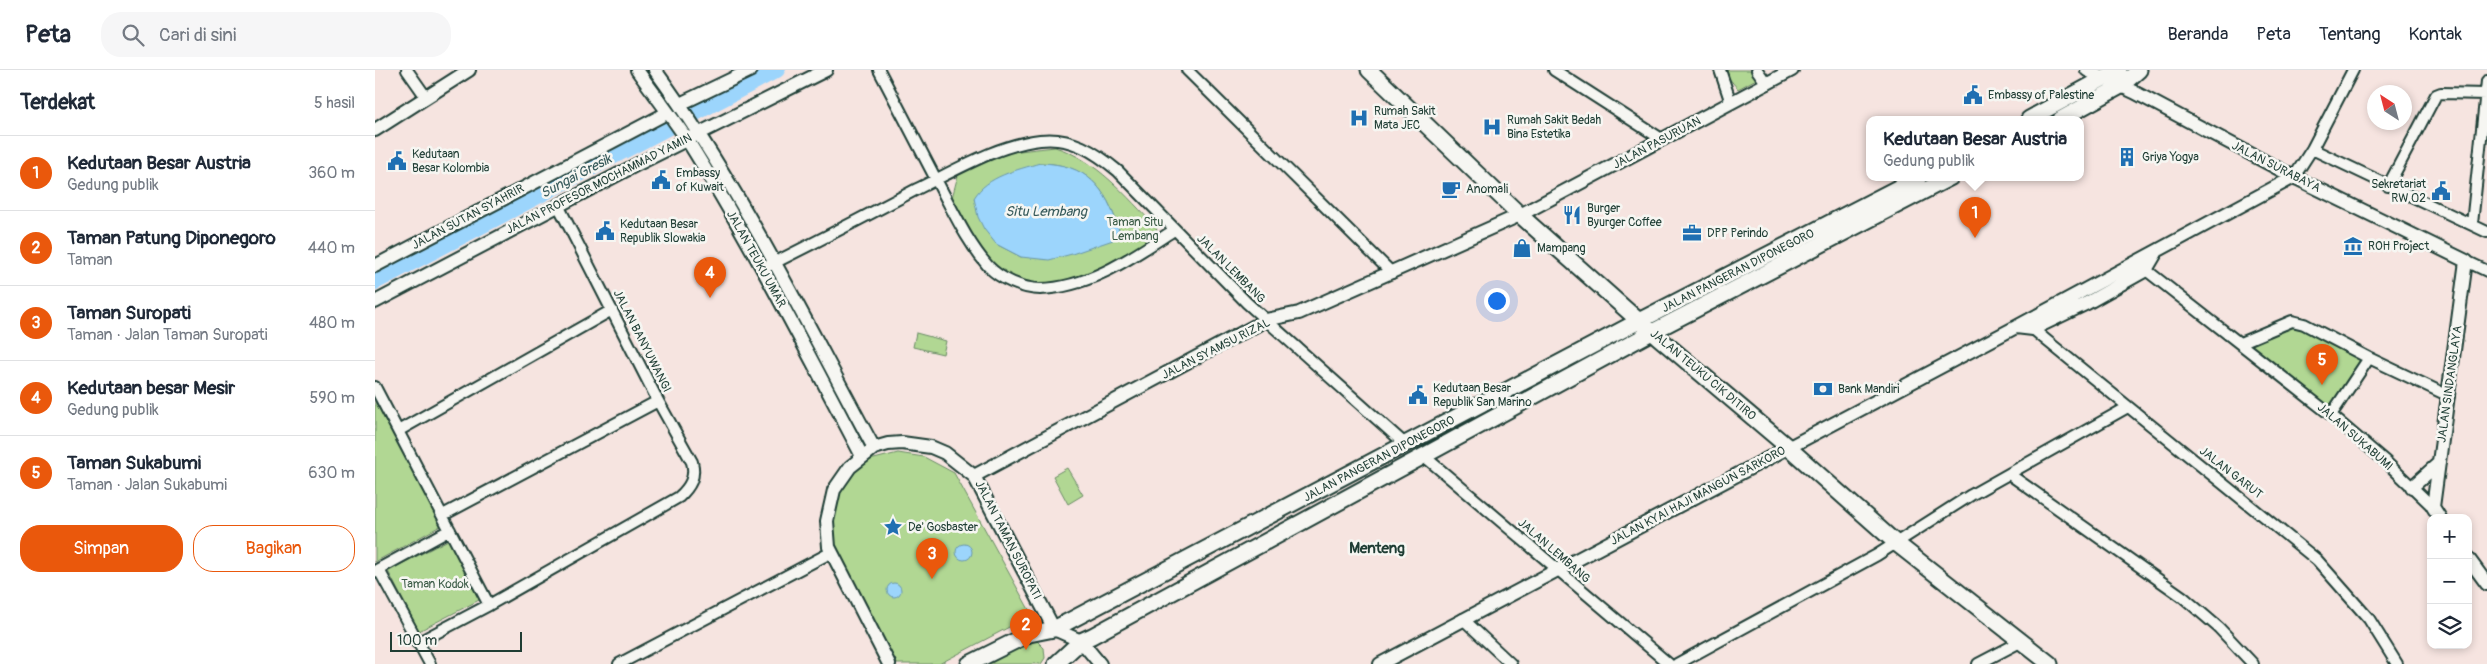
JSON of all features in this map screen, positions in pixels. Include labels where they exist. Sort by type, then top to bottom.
[{"type":"main road","points":[[2034,116],[2119,70]]},
{"type":"main road","points":[[2066,116],[2121,86],[2139,70]]},
{"type":"main road","name":"JALAN TEUKU CIK DITIRO","points":[[1371,71],[1521,215],[1651,332],[1789,448],[1896,543],[2050,664]]},
{"type":"main road","name":"JALAN PANGERAN DIPONEGORO","points":[[1056,664],[1081,642],[1884,204],[1914,181]]},
{"type":"main road","name":"JALAN PANGERAN DIPONEGORO","points":[[969,664],[1029,634],[1054,629],[1639,321],[1884,204],[1941,181]]},
{"type":"street","points":[[407,70],[426,97]]},
{"type":"street","points":[[375,130],[469,70]]},
{"type":"street","name":"JALAN TEUKU UMAR","points":[[637,70],[685,138],[768,266],[874,448]]},
{"type":"street","name":"JALAN TEUKU UMAR","points":[[655,70],[699,131],[862,456]]},
{"type":"street","points":[[682,107],[751,70]]},
{"type":"street","name":"JALAN PROFESOR MOCHAMMAD YAMIN","points":[[375,302],[685,138],[826,70]]},
{"type":"street","points":[[879,70],[967,239],[990,268],[1022,286],[1038,289],[1065,286],[1090,278],[1131,258],[1174,230]]},
{"type":"street","points":[[1187,70],[1392,273]]},
{"type":"street","points":[[1554,70],[1663,140]]},
{"type":"street","points":[[1720,70],[1731,103]]},
{"type":"street","points":[[1757,70],[1767,84]]},
{"type":"street","name":"JALAN PASURUAN","points":[[1521,215],[1792,70]]},
{"type":"street","name":"JALAN SURABAYA","points":[[2087,70],[2294,177],[2466,261]]},
{"type":"street","points":[[2031,324],[2084,298],[2142,266],[2156,253],[2294,177],[2312,149],[2353,70]]},
{"type":"street","points":[[2472,224],[2487,81]]},
{"type":"street","points":[[2388,186],[2436,95],[2441,93],[2486,94]]},
{"type":"street","name":"JALAN SUTAN SYAHRIR","points":[[375,266],[669,115]]},
{"type":"street","name":"JALAN LEMBANG","points":[[768,266],[936,180],[1005,148],[1041,139],[1077,143],[1099,156],[1118,171],[1247,304],[1406,445]]},
{"type":"street","points":[[2312,149],[2487,232]]},
{"type":"street","name":"JALAN BANYUWANGI","points":[[489,605],[679,497],[687,489],[695,471],[558,205]]},
{"type":"street","name":"JALAN SYAMSU RIZAL","points":[[974,476],[1266,320],[1299,313],[1521,215]]},
{"type":"street","points":[[2466,261],[2487,271]]},
{"type":"street","name":"JALAN SINDANGLAYA","points":[[2437,513],[2439,464],[2466,261]]},
{"type":"street","name":"JALAN SUKABUMI","points":[[2142,266],[2331,415],[2412,487],[2437,513]]},
{"type":"street","points":[[397,431],[611,310]]},
{"type":"street","points":[[2240,343],[2292,321],[2304,324],[2369,358],[2449,396]]},
{"type":"street","name":"JALAN KYAI HAJI MANGUN SARKORO","points":[[1380,664],[1397,660],[1463,619],[2016,327],[2031,324]]},
{"type":"street","name":"JALAN GARUT","points":[[2031,324],[2128,407],[2275,524],[2317,560],[2369,619],[2397,664]]},
{"type":"street","points":[[2331,415],[2369,358]]},
{"type":"street","points":[[375,387],[489,605],[417,643]]},
{"type":"street","points":[[443,515],[658,402]]},
{"type":"street","points":[[1677,664],[1896,543],[1963,500],[2128,407]]},
{"type":"street","name":"JALAN TAMAN SUROPATI","points":[[889,664],[832,552],[827,536],[827,521],[834,490],[846,471],[874,448],[888,444],[902,443],[931,447],[945,454],[974,476],[1054,629]]},
{"type":"street","name":"JALAN LEMBANG","points":[[1424,456],[1557,571],[1669,664]]},
{"type":"street","points":[[2412,487],[2439,464]]},
{"type":"street","points":[[2009,474],[2183,597],[2219,628],[2253,664]]},
{"type":"street","points":[[430,664],[377,570],[450,530]]},
{"type":"street","points":[[619,664],[832,552]]},
{"type":"street","points":[[2469,559],[2487,584]]},
{"type":"street","points":[[1463,619],[1511,664]]},
{"type":"street","points":[[1054,629],[1081,642],[1099,664]]},
{"type":"street","points":[[1978,664],[2021,641]]},
{"type":"green space","points":[[1722,70],[1755,70],[1760,77],[1738,89]]},
{"type":"green space","name":"Taman Situ Lembang","points":[[1055,147],[1070,153],[1098,170],[1110,180],[1156,227],[1157,231],[1137,248],[1105,266],[1056,283],[1045,284],[1024,280],[1003,272],[991,264],[981,251],[952,198],[958,175],[1002,153]],"holes":[[[1039,163],[1056,164],[1082,173],[1101,190],[1114,215],[1119,230],[1021,257],[996,244]]]},
{"type":"green space","points":[[2299,325],[2365,359],[2330,411],[2245,345],[2285,326]]},
{"type":"green space","points":[[916,333],[946,341],[943,354],[913,347]]},
{"type":"green space","points":[[375,401],[444,524],[375,562]]},
{"type":"green space","points":[[898,453],[924,457],[954,473],[1032,615],[939,664],[897,664],[832,543],[833,506],[846,481],[857,469],[870,460]]},
{"type":"green space","points":[[1067,468],[1083,495],[1068,504],[1053,476]]},
{"type":"green space","name":"Taman Kodok","points":[[452,538],[483,598],[419,631],[388,571]]},
{"type":"green space","points":[[1031,641],[1037,641],[1044,648],[1045,658],[1041,664],[982,664]]},
{"type":"water","name":"Situ Lembang","points":[[1040,163],[1056,164],[1082,173],[1101,190],[1114,215],[1119,230],[1113,240],[1049,260],[1021,257],[996,244],[984,229],[978,217],[974,198],[980,190],[995,179],[1012,171]]},
{"type":"water","points":[[964,544],[970,546],[972,552],[970,558],[964,560],[958,558],[956,552],[958,546]]},
{"type":"water","points":[[894,583],[899,585],[901,590],[899,595],[894,597],[889,595],[887,590],[889,585]]},
{"type":"waterway","name":"Sungai Gresik","points":[[375,282],[777,70]]},
{"type":"place","name":"Embassy of Palestine","points":[[1973,95]]},
{"type":"place","name":"Rumah Sakit Mata JEC","points":[[1359,118]]},
{"type":"place","name":"Rumah Sakit Bedah Bina Estetika","points":[[1492,127]]},
{"type":"place","name":"Griya Yogya","points":[[2127,157]]},
{"type":"place","name":"Kedutaan Besar Kolombia","points":[[397,161]]},
{"type":"place","name":"Embassy of Kuwait","points":[[661,180]]},
{"type":"place","name":"Anomali","points":[[1451,189]]},
{"type":"place","name":"Sekretariat RW 02","points":[[2441,191]]},
{"type":"place","name":"Burger Byurger Coffee","points":[[1572,215]]},
{"type":"place","name":"Kedutaan Besar Republik Slowakia","points":[[605,231]]},
{"type":"place","name":"DPP Perindo","points":[[1692,233]]},
{"type":"place","name":"Kedutaan Besar Austria","points":[[1975,238]]},
{"type":"place","name":"ROH Project","points":[[2353,246]]},
{"type":"place","name":"Mampang","points":[[1522,248]]},
{"type":"place","name":"Kedutaan besar Mesir","points":[[710,298]]},
{"type":"place","name":"Taman Sukabumi","points":[[2322,385]]},
{"type":"place","name":"Bank Mandiri","points":[[1823,389]]},
{"type":"place","name":"Kedutaan Besar Republik San Marino","points":[[1418,395]]},
{"type":"place","name":"De' Gosbaster","points":[[893,527]]},
{"type":"place","name":"Taman Suropati","points":[[932,579]]},
{"type":"place","name":"Taman Patung Diponegoro","points":[[1026,650]]},
{"type":"district","name":"Menteng","points":[[1377,548]]}]
